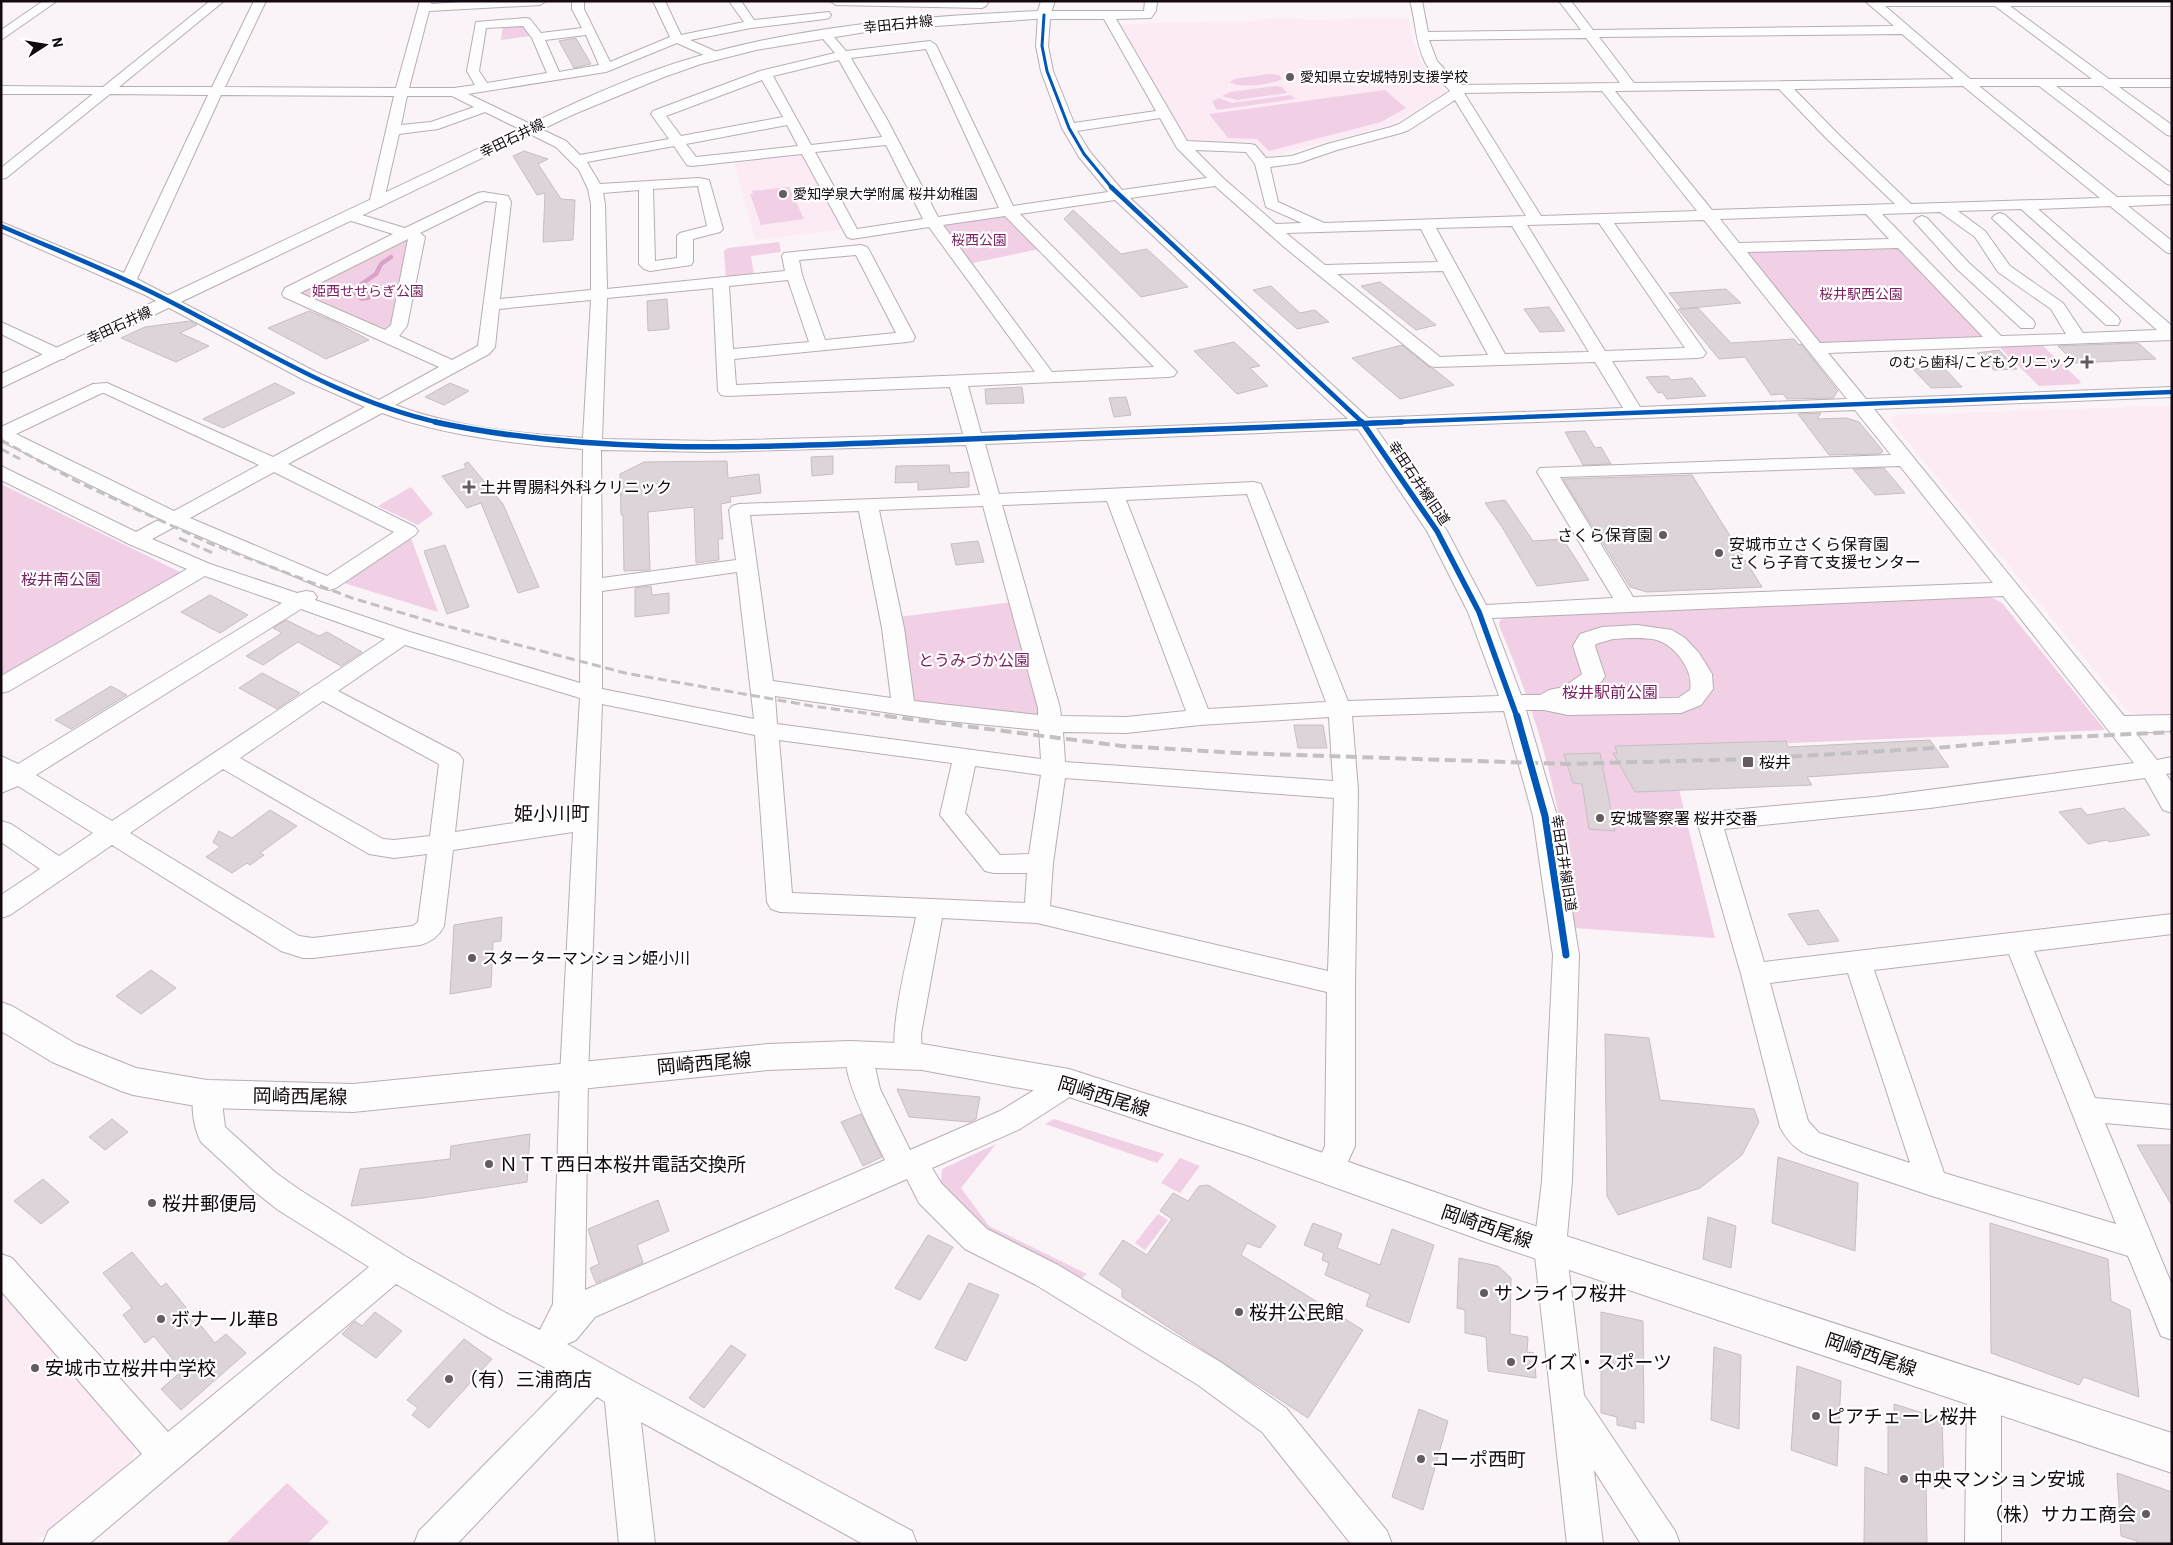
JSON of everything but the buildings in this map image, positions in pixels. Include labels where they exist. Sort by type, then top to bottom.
[{"type":"main road","name":"幸田石井線","points":[[1,382],[604,95],[677,67],[715,56],[824,33],[901,22],[1046,7]]},
{"type":"main road","name":"岡崎西尾線","points":[[1,1015],[64,1053],[133,1081],[207,1094],[353,1098],[768,1057],[858,1054],[908,1056],[1069,1083],[1246,1141],[1486,1226],[2172,1453]]},
{"type":"street","points":[[1,36],[51,1]]},
{"type":"street","points":[[1,176],[218,1]]},
{"type":"street","points":[[128,281],[160,209],[260,1]]},
{"type":"street","points":[[376,204],[401,93],[425,5],[540,1]]},
{"type":"street","points":[[578,1],[578,10],[590,31],[606,68]]},
{"type":"street","points":[[659,1],[677,40],[715,56]]},
{"type":"street","points":[[735,1],[751,24]]},
{"type":"street","points":[[1,90],[454,92],[606,68],[677,40],[751,24],[825,15],[813,1]]},
{"type":"street","points":[[836,1],[982,4],[983,1]]},
{"type":"street","points":[[1046,7],[1108,15],[1147,15],[1150,11],[1151,1]]},
{"type":"street","points":[[1416,1],[1420,15],[1422,36],[1431,62],[1456,91],[1536,220]]},
{"type":"street","points":[[1565,1],[1630,87]]},
{"type":"street","points":[[1872,2],[2172,2]]},
{"type":"street","points":[[1872,2],[1966,83],[2172,250]]},
{"type":"street","points":[[1997,2],[2172,132]]},
{"type":"street","points":[[1046,7],[1090,3]]},
{"type":"street","name":"幸田石井線旧道","points":[[1046,7],[1042,46],[1046,71],[1069,128],[1084,154],[1118,196],[1363,423],[1437,531],[1479,612],[1513,703],[1545,816],[1566,955],[1557,1181],[1550,1247],[1585,1544]]},
{"type":"street","points":[[1108,15],[1182,145],[1218,181],[1272,228],[1436,362],[1698,353],[1603,218]]},
{"type":"street","points":[[484,88],[473,71],[480,25],[526,22],[538,37],[555,76]]},
{"type":"street","points":[[1422,36],[1905,30]]},
{"type":"street","points":[[538,37],[590,31]]},
{"type":"street","points":[[824,33],[843,55],[933,223],[1048,378]]},
{"type":"street","points":[[721,282],[727,391],[1168,372],[1008,211],[930,45],[843,55],[765,74],[658,114],[692,162],[890,140]]},
{"type":"street","points":[[765,74],[852,234],[1218,181]]},
{"type":"street","points":[[2042,82],[2172,181]]},
{"type":"street","points":[[1262,163],[1294,160],[1332,147],[1396,130],[1404,127],[1456,91],[2042,82],[2172,83]]},
{"type":"street","points":[[1783,85],[1832,136],[1908,209]]},
{"type":"street","points":[[1606,88],[2117,723],[2161,767],[2172,804]]},
{"type":"street","points":[[454,92],[561,144],[585,168],[595,189],[598,204],[599,294],[592,445],[591,694],[574,1076],[570,1306],[548,1350]]},
{"type":"street","points":[[393,130],[433,126],[486,107]]},
{"type":"street","points":[[1069,128],[1163,114]]},
{"type":"street","points":[[577,160],[791,120]]},
{"type":"street","points":[[1182,145],[1250,148],[1262,163],[1271,204],[1323,227]]},
{"type":"street","points":[[595,189],[646,185],[704,183],[715,229],[685,236],[684,262],[650,266],[647,264],[646,185]]},
{"type":"street","points":[[136,540],[175,519],[274,464],[452,366],[486,347],[503,199],[483,196],[291,291],[290,294],[452,366]]},
{"type":"street","points":[[1272,228],[2172,200]]},
{"type":"street","points":[[1815,348],[2172,335],[2024,205]]},
{"type":"street","points":[[1944,208],[1974,241],[2004,269],[2057,306],[2078,339]]},
{"type":"street","points":[[1870,210],[1996,341]]},
{"type":"street","points":[[350,216],[417,237],[399,326],[386,337]]},
{"type":"street","points":[[2000,218],[2041,258],[2112,321]]},
{"type":"street","points":[[1517,221],[1635,413]]},
{"type":"street","points":[[1922,221],[1963,266],[2027,324]]},
{"type":"street","points":[[1426,224],[1499,360]]},
{"type":"street","points":[[1,226],[171,301],[322,382],[379,406],[435,422],[493,433],[592,445],[733,447],[2172,392]]},
{"type":"street","points":[[1944,245],[2016,233]]},
{"type":"street","points":[[1736,248],[1901,243]]},
{"type":"street","points":[[725,355],[818,346],[907,337],[861,250],[790,256],[794,275],[818,346]]},
{"type":"street","points":[[1324,270],[1450,266]]},
{"type":"street","points":[[492,305],[794,275]]},
{"type":"street","points":[[1999,297],[2042,296]]},
{"type":"street","points":[[2057,306],[2096,305]]},
{"type":"street","points":[[1,327],[58,355]]},
{"type":"street","points":[[958,382],[1049,708],[1054,769],[1040,863],[1037,913]]},
{"type":"street","points":[[7,774],[329,584],[408,531],[274,464],[107,388],[99,388],[1,434],[175,519],[329,584]]},
{"type":"street","points":[[1627,604],[1548,472],[1905,460]]},
{"type":"street","points":[[1,472],[136,540],[203,568],[296,602],[402,637],[591,694],[766,729],[1054,769],[1346,790]]},
{"type":"street","points":[[1329,1170],[1340,1146],[1341,985],[1346,790],[1340,709],[1254,488],[739,510],[763,687],[780,902],[1037,913],[1341,985]]},
{"type":"street","points":[[1114,495],[1200,717]]},
{"type":"street","points":[[868,505],[893,628],[903,707]]},
{"type":"street","points":[[592,586],[746,566]]},
{"type":"street","points":[[1,686],[203,568]]},
{"type":"street","points":[[1479,612],[1627,604],[2009,589]]},
{"type":"street","points":[[763,687],[903,707],[1051,724],[1126,725],[1200,717],[1340,709],[1544,702],[1568,707],[1642,707],[1681,705],[1692,700],[1702,689],[1702,680],[1688,653],[1680,644],[1664,635],[1646,632],[1596,635],[1588,639],[1584,646],[1594,676],[1609,692],[1620,699],[1642,707]]},
{"type":"street","points":[[1,908],[402,637]]},
{"type":"street","points":[[1544,702],[1557,695],[1570,694],[1594,676]]},
{"type":"street","points":[[7,774],[113,833],[290,944],[303,948],[420,935],[431,926],[451,760],[323,692]]},
{"type":"street","points":[[2117,723],[2172,723]]},
{"type":"street","points":[[965,757],[952,815],[994,864],[1040,863]]},
{"type":"street","points":[[223,759],[378,848],[394,849],[442,843],[585,821]]},
{"type":"street","points":[[2140,1245],[1932,1183],[1809,1142],[1795,1127],[1754,974],[1709,821],[1920,803],[2161,767]]},
{"type":"street","points":[[2,830],[59,869]]},
{"type":"street","points":[[908,1056],[907,1034],[931,908]]},
{"type":"street","points":[[1754,974],[2172,924]]},
{"type":"street","points":[[2017,942],[2172,1325]]},
{"type":"street","points":[[1858,962],[1932,1183]]},
{"type":"street","points":[[858,1054],[866,1089],[909,1164],[930,1193],[976,1239],[1047,1275],[1210,1374],[1274,1420],[1374,1544]]},
{"type":"street","points":[[548,1350],[584,1306],[1010,1120],[1069,1083]]},
{"type":"street","points":[[207,1094],[211,1133],[265,1182],[289,1200],[394,1266],[495,1324],[548,1350],[607,1385],[899,1544]]},
{"type":"street","points":[[2085,1109],[2172,1117]]},
{"type":"street","points":[[61,1544],[394,1266]]},
{"type":"street","points":[[1,1268],[166,1455]]},
{"type":"street","points":[[432,1544],[607,1385]]},
{"type":"street","points":[[607,1385],[637,1544]]},
{"type":"street","points":[[1983,1544],[1984,1392]]},
{"type":"street","points":[[1567,1398],[1662,1544]]},
{"type":"shaded area","name":"愛知県立安城特別支援学校","points":[[1293,18],[1304,20],[1409,18],[1411,35],[1420,61],[1446,92],[1391,125],[1263,158],[1252,144],[1187,142],[1120,27],[1123,25],[1152,23],[1259,21]]},
{"type":"shaded area","name":"愛知学泉大学附属 桜井幼稚園","points":[[804,154],[841,228],[755,240],[734,161]]},
{"type":"shaded area","points":[[360,285],[373,296],[369,300],[361,301],[354,295],[343,294],[344,289]]},
{"type":"shaded area","points":[[2172,406],[2172,717],[2146,718],[2127,710],[1891,421],[1896,415]]},
{"type":"shaded area","name":"安城市立桜井中学校","points":[[1,1290],[137,1446],[131,1461],[33,1544],[1,1544]]},
{"type":"green space","points":[[503,25],[524,25],[531,36],[501,40]]},
{"type":"green space","points":[[1269,74],[1279,75],[1282,79],[1272,83],[1256,85],[1240,85],[1230,82],[1234,79]]},
{"type":"green space","points":[[1276,86],[1282,87],[1287,93],[1237,100],[1222,96],[1230,92]]},
{"type":"green space","points":[[1385,90],[1406,108],[1381,122],[1269,151],[1257,139],[1228,138],[1209,114]]},
{"type":"green space","points":[[1291,95],[1295,99],[1217,110],[1212,102],[1218,98],[1232,103]]},
{"type":"green space","points":[[789,187],[804,219],[761,225],[750,194],[753,194],[752,191]]},
{"type":"green space","name":"桜西公園","points":[[1005,213],[1039,249],[968,264],[940,227],[943,223]]},
{"type":"green space","name":"姫西せせらぎ公園","points":[[401,240],[412,241],[392,328],[381,330],[300,296],[300,291]]},
{"type":"green space","points":[[779,242],[781,252],[751,256],[754,275],[726,278],[724,251],[728,248]]},
{"type":"green space","name":"桜井駅西公園","points":[[1892,245],[1901,249],[1985,336],[1982,339],[1823,344],[1816,341],[1744,253],[1747,250]]},
{"type":"green space","points":[[1997,345],[2042,345],[2081,382],[2079,384],[2039,386]]},
{"type":"green space","name":"桜井南公園","points":[[1,484],[182,573],[1,682]]},
{"type":"green space","points":[[411,487],[433,514],[418,525],[378,506]]},
{"type":"green space","points":[[411,538],[438,612],[344,583],[345,580]]},
{"type":"green space","name":"桜井駅前公園","points":[[1989,596],[2002,603],[2105,730],[1669,748],[1715,938],[1575,928],[1563,837],[1547,761],[1518,672],[1500,628],[1499,623],[1502,618],[1511,615]]},
{"type":"green space","name":"とうみづか公園","points":[[1013,602],[1046,718],[915,702],[899,617]]},
{"type":"green space","points":[[1054,1119],[1164,1154],[1157,1163],[1045,1124]]},
{"type":"green space","points":[[996,1144],[961,1188],[989,1226],[1087,1274],[1082,1278],[985,1230],[941,1182],[942,1169]]},
{"type":"green space","points":[[1180,1158],[1200,1166],[1180,1193],[1161,1183]]},
{"type":"green space","points":[[1158,1214],[1168,1220],[1145,1250],[1135,1243]]},
{"type":"green space","points":[[287,1483],[329,1522],[307,1544],[225,1544]]},
{"type":"waterway","points":[[360,285],[376,274],[381,264],[391,257]]},
{"type":"railway","points":[[1,440],[76,481],[209,543],[352,598],[439,624],[625,673],[812,706],[896,717]]},
{"type":"railway","points":[[1,449],[20,459]]},
{"type":"railway","points":[[179,538],[213,553]]},
{"type":"railway","points":[[886,716],[1122,746],[1238,753],[1566,764],[1751,759],[1935,748],[2051,738],[2172,732]]},
{"type":"cycle path","points":[[1044,15],[1042,46],[1047,71],[1069,128],[1084,154],[1118,195],[1363,423],[1437,531],[1479,612],[1513,703],[1545,816],[1566,955]]},
{"type":"cycle path","points":[[1,226],[151,291],[282,362],[367,401],[396,412],[463,428],[562,442],[662,447],[812,445],[2172,392]]},
{"type":"place","name":"愛知県立安城特別支援学校","points":[[1290,77]]},
{"type":"place","name":"愛知学泉大学附属 桜井幼稚園","points":[[783,194]]},
{"type":"place","name":"のむら歯科/こどもクリニック","points":[[2087,362]]},
{"type":"place","name":"土井胃腸科外科クリニック","points":[[469,487]]},
{"type":"place","name":"さくら保育園","points":[[1663,535]]},
{"type":"place","name":"安城市立さくら保育園 さくら子育て支援センター","points":[[1719,553]]},
{"type":"place","name":"桜井","points":[[1748,762]]},
{"type":"place","name":"安城警察署 桜井交番","points":[[1600,818]]},
{"type":"place","name":"スターターマンション姫小川","points":[[472,958]]},
{"type":"place","name":"ＮＴＴ西日本桜井電話交換所","points":[[489,1164]]},
{"type":"place","name":"桜井郵便局","points":[[152,1203]]},
{"type":"place","name":"サンライフ桜井","points":[[1484,1293]]},
{"type":"place","name":"桜井公民館","points":[[1239,1312]]},
{"type":"place","name":"ボナール華B","points":[[161,1319]]},
{"type":"place","name":"ワイズ・スポーツ","points":[[1511,1362]]},
{"type":"place","name":"安城市立桜井中学校","points":[[35,1368]]},
{"type":"place","name":"（有）三浦商店","points":[[449,1379]]},
{"type":"place","name":"ピアチェーレ桜井","points":[[1816,1416]]},
{"type":"place","name":"コーポ西町","points":[[1421,1459]]},
{"type":"place","name":"中央マンション安城","points":[[1904,1479]]},
{"type":"place","name":"（株）サカエ商会","points":[[2146,1514]]},
{"type":"district","name":"姫小川町","points":[[552,813]]}]
